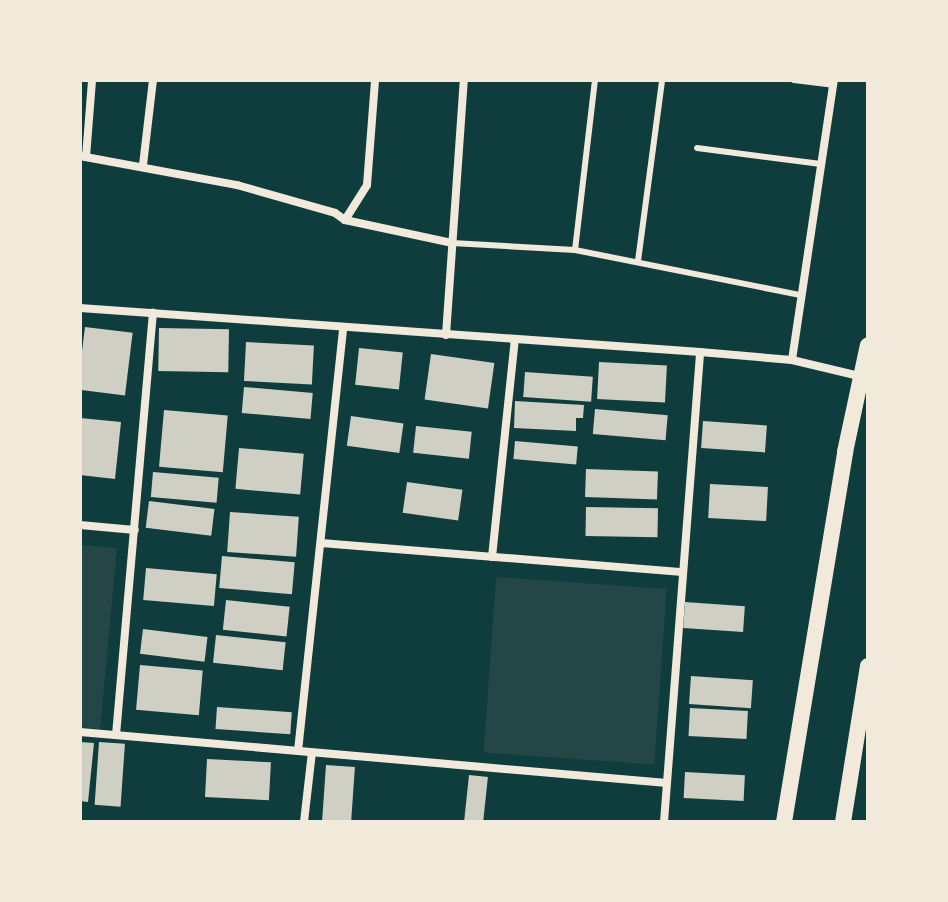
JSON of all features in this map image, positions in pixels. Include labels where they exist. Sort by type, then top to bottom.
[{"type":"main road","points":[[784,822],[859,376],[868,345]]},
{"type":"main road","points":[[843,822],[868,666]]},
{"type":"street","points":[[92,80],[83,156],[237,185],[335,213],[345,220],[452,243]]},
{"type":"street","points":[[143,165],[153,80]]},
{"type":"street","points":[[345,220],[367,185],[375,80]]},
{"type":"street","points":[[446,335],[464,80]]},
{"type":"street","points":[[792,360],[833,82]]},
{"type":"street","points":[[80,308],[792,360],[859,376]]},
{"type":"street","points":[[116,735],[153,313]]},
{"type":"street","points":[[298,751],[343,328]]},
{"type":"street","points":[[492,557],[515,339]]},
{"type":"street","points":[[664,822],[700,352]]},
{"type":"street","points":[[80,525],[135,530]]},
{"type":"street","points":[[321,543],[683,572]]},
{"type":"street","points":[[80,732],[667,783]]},
{"type":"street","points":[[304,822],[312,752]]},
{"type":"lane","points":[[575,250],[595,80]]},
{"type":"lane","points":[[638,261],[662,80]]},
{"type":"lane","points":[[794,80],[833,82]]},
{"type":"lane","points":[[697,148],[821,164]]},
{"type":"lane","points":[[452,243],[575,250],[801,295]]},
{"type":"shaded area","points":[[80,545],[117,548],[100,729],[80,727]]},
{"type":"shaded area","points":[[496,577],[667,589],[654,764],[484,753]]},
{"type":"building","points":[[85,327],[133,333],[125,395],[80,390]]},
{"type":"building","points":[[159,328],[229,329],[228,372],[158,371]]},
{"type":"building","points":[[246,342],[314,346],[312,385],[244,381]]},
{"type":"building","points":[[359,348],[403,353],[399,389],[355,385]]},
{"type":"building","points":[[431,354],[494,363],[488,408],[425,400]]},
{"type":"building","points":[[599,362],[667,366],[665,403],[597,399]]},
{"type":"building","points":[[525,372],[593,377],[591,402],[523,397]]},
{"type":"building","points":[[244,387],[313,393],[310,419],[242,413]]},
{"type":"building","points":[[515,401],[584,405],[583,418],[576,418],[576,431],[514,428]]},
{"type":"building","points":[[595,409],[668,415],[666,440],[593,434]]},
{"type":"building","points":[[164,410],[228,416],[223,472],[159,467]]},
{"type":"building","points":[[351,416],[403,423],[399,453],[347,446]]},
{"type":"building","points":[[80,418],[121,422],[115,479],[80,475]]},
{"type":"building","points":[[703,421],[767,425],[765,452],[701,448]]},
{"type":"building","points":[[416,426],[472,432],[469,459],[413,453]]},
{"type":"building","points":[[515,441],[578,446],[576,464],[513,459]]},
{"type":"building","points":[[239,448],[304,454],[300,495],[235,489]]},
{"type":"building","points":[[586,469],[658,472],[657,499],[585,497]]},
{"type":"building","points":[[153,472],[219,478],[217,503],[151,497]]},
{"type":"building","points":[[407,482],[462,490],[458,520],[403,513]]},
{"type":"building","points":[[710,484],[768,487],[766,521],[708,518]]},
{"type":"building","points":[[149,501],[215,509],[211,536],[146,528]]},
{"type":"building","points":[[586,507],[658,508],[657,537],[585,536]]},
{"type":"building","points":[[230,512],[299,517],[296,557],[227,552]]},
{"type":"building","points":[[222,556],[295,562],[292,594],[219,588]]},
{"type":"building","points":[[146,568],[217,574],[214,606],[143,600]]},
{"type":"building","points":[[226,600],[290,607],[287,637],[223,630]]},
{"type":"building","points":[[685,602],[745,606],[743,632],[683,628]]},
{"type":"building","points":[[143,629],[208,637],[204,662],[140,654]]},
{"type":"building","points":[[216,635],[286,642],[283,670],[213,663]]},
{"type":"building","points":[[140,665],[203,670],[199,715],[136,710]]},
{"type":"building","points":[[691,676],[753,680],[751,708],[689,704]]},
{"type":"building","points":[[217,707],[292,712],[290,734],[215,729]]},
{"type":"building","points":[[690,708],[748,711],[746,739],[689,736]]},
{"type":"building","points":[[80,742],[94,743],[88,802],[80,801]]},
{"type":"building","points":[[99,742],[125,744],[121,807],[95,805]]},
{"type":"building","points":[[207,759],[271,762],[269,800],[205,797]]},
{"type":"building","points":[[326,765],[355,767],[351,822],[322,822]]},
{"type":"building","points":[[685,772],[745,775],[744,801],[684,798]]},
{"type":"building","points":[[469,775],[488,777],[483,822],[464,822]]}]
